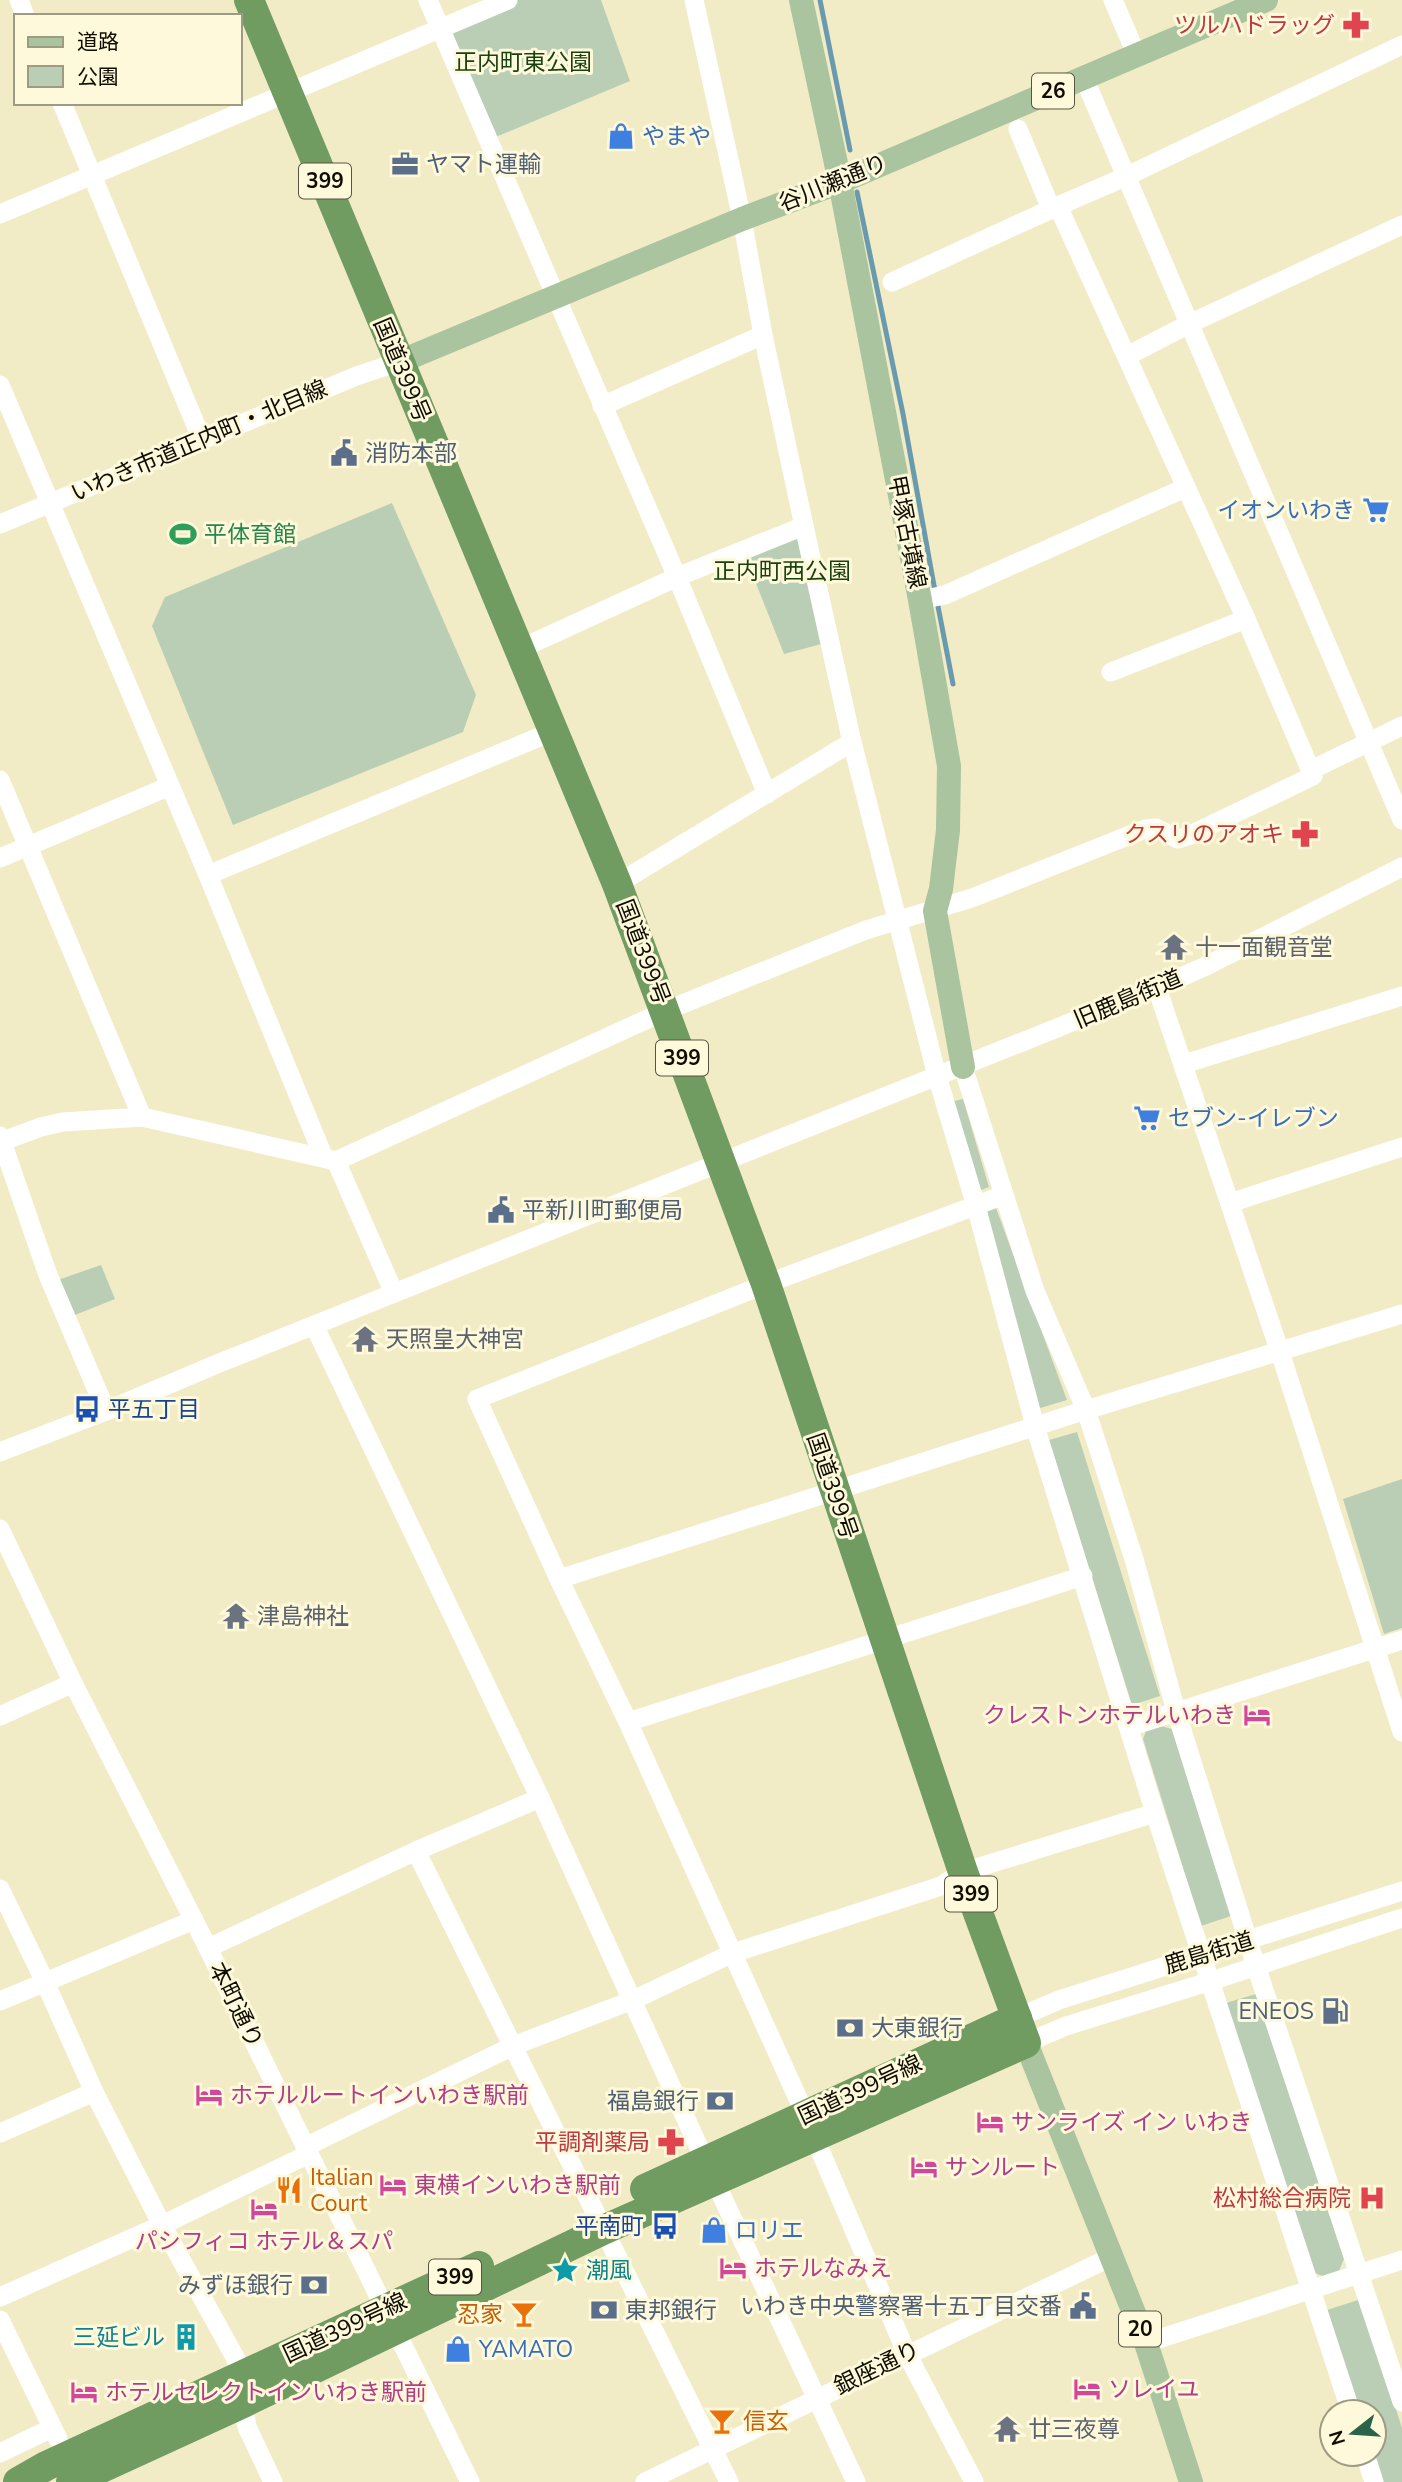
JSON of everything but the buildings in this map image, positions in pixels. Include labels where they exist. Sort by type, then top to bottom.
[{"type":"highway","name":"国道399号","points":[[249,0],[554,731],[665,1010],[766,1284],[963,1872],[1021,2030]]},
{"type":"highway","name":"国道399号線","points":[[71,2482],[241,2390],[599,2222],[1021,2030]]},
{"type":"highway","name":"国道399号線","points":[[19,2482],[46,2466],[241,2390]]},
{"type":"main road","name":"谷川瀬通り","points":[[399,362],[742,219],[840,182],[1137,55],[1237,6],[1266,0]]},
{"type":"main road","name":"甲塚古墳線","points":[[804,1],[920,600],[949,766],[948,830],[941,889],[935,911],[963,1067]]},
{"type":"main road","name":"20","points":[[1021,2030],[1146,2343],[1191,2482]]},
{"type":"street","points":[[428,0],[767,794]]},
{"type":"street","points":[[0,214],[508,0]]},
{"type":"street","points":[[694,0],[742,219],[762,335],[852,742],[937,1076],[976,1206],[1035,1426],[1155,1813],[1346,2398]]},
{"type":"street","points":[[1113,0],[1137,55]]},
{"type":"street","points":[[892,282],[1125,177],[1402,45]]},
{"type":"street","points":[[1084,78],[1402,820]]},
{"type":"street","points":[[63,105],[202,440]]},
{"type":"street","points":[[106,1411],[48,1275],[0,1140],[64,1122],[142,1117],[330,1159],[665,1010],[866,930],[935,911],[1145,829],[1156,828],[1178,839],[1188,836],[1314,776],[1127,356],[1018,129]]},
{"type":"street","points":[[1127,356],[1189,324],[1402,225]]},
{"type":"street","points":[[602,406],[762,335]]},
{"type":"street","name":"いわき市道正内町・北目線","points":[[0,524],[359,375],[399,362]]},
{"type":"street","points":[[0,385],[330,1159],[394,1293]]},
{"type":"street","points":[[920,600],[945,595],[1185,488]]},
{"type":"street","points":[[520,649],[677,578],[804,526]]},
{"type":"street","points":[[1111,672],[1245,619]]},
{"type":"street","points":[[1311,770],[1402,726]]},
{"type":"street","points":[[208,875],[554,731]]},
{"type":"street","points":[[617,884],[852,742]]},
{"type":"street","points":[[0,780],[142,1117]]},
{"type":"street","points":[[0,858],[170,786]]},
{"type":"street","name":"旧鹿島街道","points":[[937,1076],[1157,988],[1402,867]]},
{"type":"street","points":[[1157,988],[1280,1352],[1402,1732]]},
{"type":"street","points":[[1184,1064],[1402,996]]},
{"type":"street","points":[[963,1067],[1035,1291],[1086,1410],[1134,1559],[1176,1711],[1248,1941],[1402,2402]]},
{"type":"street","points":[[0,1451],[106,1411],[937,1076]]},
{"type":"street","points":[[1230,1203],[1402,1147]]},
{"type":"street","points":[[974,2482],[907,2354],[733,1953],[477,1399],[766,1284],[1004,1195]]},
{"type":"street","points":[[559,1579],[833,1489],[1402,1314]]},
{"type":"street","points":[[314,1325],[540,1798],[856,2482]]},
{"type":"street","name":"本町通り","points":[[0,1530],[73,1683],[208,1948],[470,2482]]},
{"type":"street","points":[[628,1722],[1083,1576]]},
{"type":"street","points":[[1129,1727],[1402,1640]]},
{"type":"street","points":[[0,1716],[73,1683]]},
{"type":"street","points":[[208,1948],[416,1851],[540,1798]]},
{"type":"street","points":[[0,2297],[162,2225],[513,2046],[633,2000],[733,1953],[941,1886],[963,1872],[1155,1813]]},
{"type":"street","points":[[416,1851],[729,2482]]},
{"type":"street","points":[[0,1889],[94,2092],[162,2225],[236,2358],[247,2427],[273,2482]]},
{"type":"street","name":"鹿島街道","points":[[1021,2030],[1059,2000],[1402,1891]]},
{"type":"street","name":"鹿島街道","points":[[1021,2030],[1066,2026],[1402,1918]]},
{"type":"street","points":[[0,2001],[194,1920]]},
{"type":"street","points":[[0,2133],[94,2092]]},
{"type":"street","name":"銀座通り","points":[[645,2482],[1111,2257]]},
{"type":"street","points":[[1146,2343],[1402,2260]]},
{"type":"street","points":[[0,2320],[55,2433],[0,2453]]},
{"type":"green space","name":"正内町東公園","points":[[514,0],[601,0],[630,81],[491,139],[443,31]]},
{"type":"green space","points":[[392,503],[476,695],[463,732],[233,825],[152,626],[165,597]]},
{"type":"green space","name":"正内町西公園","points":[[803,528],[829,642],[784,654],[744,553]]},
{"type":"green space","points":[[963,1099],[989,1187],[981,1190],[954,1101]]},
{"type":"green space","points":[[996,1208],[1067,1400],[1037,1409],[983,1212]]},
{"type":"green space","points":[[101,1265],[115,1299],[75,1315],[58,1280]]},
{"type":"green space","points":[[1077,1432],[1160,1696],[1132,1705],[1049,1440]]},
{"type":"green space","points":[[1402,1479],[1402,1628],[1384,1634],[1343,1499]]},
{"type":"green space","points":[[1161,1726],[1172,1729],[1231,1916],[1201,1926],[1143,1739],[1146,1731]]},
{"type":"green space","points":[[1256,1994],[1344,2259],[1339,2271],[1329,2275],[1323,2276],[1313,2271],[1226,2003]]},
{"type":"green space","points":[[1361,2299],[1402,2428],[1402,2482],[1382,2482],[1378,2468],[1388,2468],[1388,2398],[1355,2398],[1327,2310]]},
{"type":"waterway","points":[[820,0],[850,150]]},
{"type":"waterway","points":[[857,192],[903,414],[935,591]]},
{"type":"waterway","points":[[937,601],[953,684]]},
{"type":"place","name":"ツルハドラッグ","points":[[1356,25]]},
{"type":"place","name":"やまや","points":[[621,136]]},
{"type":"place","name":"ヤマト運輸","points":[[405,164]]},
{"type":"place","name":"消防本部","points":[[344,453]]},
{"type":"place","name":"イオンいわき","points":[[1376,510]]},
{"type":"place","name":"平体育館","points":[[183,534]]},
{"type":"place","name":"クスリのアオキ","points":[[1305,834]]},
{"type":"place","name":"十一面観音堂","points":[[1174,947]]},
{"type":"place","name":"セブン-イレブン","points":[[1147,1118]]},
{"type":"place","name":"平新川町郵便局","points":[[501,1210]]},
{"type":"place","name":"天照皇大神宮","points":[[365,1339]]},
{"type":"place","name":"平五丁目","points":[[87,1409]]},
{"type":"place","name":"津島神社","points":[[236,1616]]},
{"type":"place","name":"クレストンホテルいわき","points":[[1257,1715]]},
{"type":"place","name":"ENEOS","points":[[1335,2011]]},
{"type":"place","name":"大東銀行","points":[[850,2028]]},
{"type":"place","name":"ホテルルートインいわき駅前","points":[[209,2095]]},
{"type":"place","name":"福島銀行","points":[[720,2101]]},
{"type":"place","name":"サンライズ イン いわき","points":[[990,2122]]},
{"type":"place","name":"平調剤薬局","points":[[671,2142]]},
{"type":"place","name":"サンルート","points":[[924,2167]]},
{"type":"place","name":"東横インいわき駅前","points":[[393,2185]]},
{"type":"place","name":"Italian Court","points":[[289,2190]]},
{"type":"place","name":"松村総合病院","points":[[1372,2198]]},
{"type":"place","name":"パシフィコ ホテル＆スパ","points":[[264,2209]]},
{"type":"place","name":"平南町","points":[[665,2226]]},
{"type":"place","name":"ロリエ","points":[[714,2230]]},
{"type":"place","name":"ホテルなみえ","points":[[733,2268]]},
{"type":"place","name":"潮風","points":[[565,2270]]},
{"type":"place","name":"みずほ銀行","points":[[314,2285]]},
{"type":"place","name":"いわき中央警察署十五丁目交番","points":[[1083,2306]]},
{"type":"place","name":"東邦銀行","points":[[604,2310]]},
{"type":"place","name":"忍家","points":[[524,2314]]},
{"type":"place","name":"三延ビル","points":[[186,2337]]},
{"type":"place","name":"YAMATO","points":[[458,2349]]},
{"type":"place","name":"ソレイユ","points":[[1087,2389]]},
{"type":"place","name":"ホテルセレクトインいわき駅前","points":[[84,2392]]},
{"type":"place","name":"信玄","points":[[722,2421]]},
{"type":"place","name":"廿三夜尊","points":[[1007,2429]]}]
